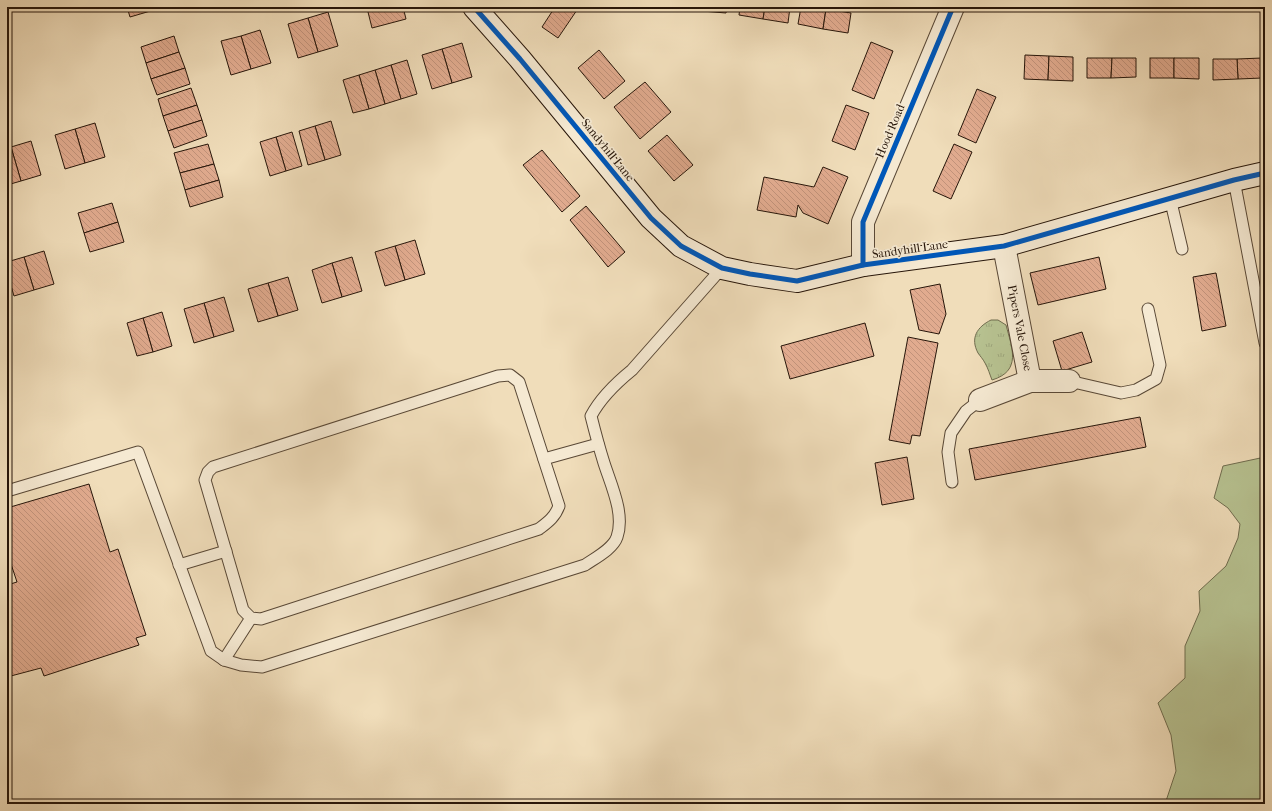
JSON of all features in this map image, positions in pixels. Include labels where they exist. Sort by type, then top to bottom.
[{"type":"street","name":"Sandyhill Lane","points":[[474,7],[520,59],[651,218],[681,246],[722,268],[750,274],[797,281],[863,265],[1004,246],[1234,180],[1265,173]]},
{"type":"street","name":"Hood Road","points":[[863,265],[863,222],[953,7]]},
{"type":"street","name":"Pipers Vale Close","points":[[980,400],[1030,381],[1004,246]]},
{"type":"street","points":[[1030,381],[1069,381]]},
{"type":"lane","points":[[1234,180],[1265,343]]},
{"type":"lane","points":[[1170,198],[1182,249]]},
{"type":"lane","points":[[7,491],[138,452],[210,651],[224,660],[241,665],[262,667],[585,565],[606,551],[617,538],[619,520],[616,501],[591,416],[596,405],[615,384],[632,370],[722,268]]},
{"type":"lane","points":[[1069,381],[1121,393],[1136,390],[1156,379],[1160,365],[1148,309]]},
{"type":"lane","points":[[510,375],[519,382],[559,506],[556,514],[539,529],[261,620],[251,618],[243,610],[226,550],[205,480],[208,472],[213,468],[498,376],[510,375]]},
{"type":"lane","points":[[952,482],[948,452],[951,433],[966,411],[980,400]]},
{"type":"lane","points":[[544,460],[598,444]]},
{"type":"lane","points":[[179,565],[226,550]]},
{"type":"lane","points":[[224,660],[251,618]]},
{"type":"green space","points":[[991,320],[998,320],[1006,325],[1012,350],[1011,365],[1008,371],[992,380],[986,365],[978,353],[975,342],[976,334],[982,326]]},
{"type":"green space","points":[[1265,457],[1265,804],[1165,804],[1176,771],[1171,735],[1158,703],[1185,678],[1185,646],[1200,611],[1199,591],[1226,566],[1238,538],[1240,524],[1228,508],[1214,498],[1223,466]]},
{"type":"building","points":[[127,7],[164,7],[130,17]]},
{"type":"building","points":[[403,7],[406,19],[372,28],[367,8]]},
{"type":"building","points":[[555,7],[579,7],[558,38],[542,27]]},
{"type":"building","points":[[702,7],[702,11],[677,8]]},
{"type":"building","points":[[702,7],[727,7],[726,13],[702,11]]},
{"type":"building","points":[[740,7],[765,7],[763,19],[739,15]]},
{"type":"building","points":[[765,7],[790,7],[788,23],[763,19]]},
{"type":"building","points":[[801,7],[826,9],[823,29],[798,24]]},
{"type":"building","points":[[826,9],[851,13],[848,33],[823,29]]},
{"type":"building","points":[[328,12],[338,46],[318,52],[308,18]]},
{"type":"building","points":[[308,18],[318,52],[298,58],[288,24]]},
{"type":"building","points":[[260,30],[271,63],[251,69],[241,36]]},
{"type":"building","points":[[174,36],[179,52],[146,63],[141,47]]},
{"type":"building","points":[[241,36],[251,69],[231,75],[221,41]]},
{"type":"building","points":[[871,42],[893,51],[874,99],[852,90]]},
{"type":"building","points":[[462,43],[472,77],[452,83],[442,49]]},
{"type":"building","points":[[442,49],[452,83],[432,89],[422,55]]},
{"type":"building","points":[[599,50],[625,81],[604,99],[578,68]]},
{"type":"building","points":[[179,52],[185,68],[151,79],[146,63]]},
{"type":"building","points":[[1025,55],[1049,56],[1048,80],[1024,79]]},
{"type":"building","points":[[1049,56],[1073,57],[1073,81],[1048,80]]},
{"type":"building","points":[[1087,58],[1112,58],[1111,78],[1087,78]]},
{"type":"building","points":[[1112,58],[1136,58],[1136,77],[1111,78]]},
{"type":"building","points":[[1150,58],[1174,58],[1174,78],[1150,78]]},
{"type":"building","points":[[1174,58],[1199,58],[1199,79],[1174,78]]},
{"type":"building","points":[[1262,58],[1262,78],[1238,79],[1237,59]]},
{"type":"building","points":[[1213,59],[1237,59],[1238,79],[1213,80]]},
{"type":"building","points":[[407,60],[417,94],[401,99],[391,65]]},
{"type":"building","points":[[391,65],[401,99],[385,104],[375,70]]},
{"type":"building","points":[[185,68],[190,84],[157,95],[151,79]]},
{"type":"building","points":[[375,70],[385,104],[369,109],[359,75]]},
{"type":"building","points":[[359,75],[369,109],[353,113],[343,80]]},
{"type":"building","points":[[645,82],[671,112],[640,139],[614,107]]},
{"type":"building","points":[[191,88],[197,105],[163,116],[158,99]]},
{"type":"building","points":[[977,89],[996,97],[976,143],[958,135]]},
{"type":"building","points":[[197,105],[202,120],[168,131],[163,116]]},
{"type":"building","points":[[846,105],[869,113],[855,150],[832,141]]},
{"type":"building","points":[[202,120],[207,136],[174,148],[168,131]]},
{"type":"building","points":[[331,121],[341,155],[325,160],[315,126]]},
{"type":"building","points":[[95,123],[105,157],[85,163],[75,129]]},
{"type":"building","points":[[315,126],[325,160],[308,165],[299,131]]},
{"type":"building","points":[[75,129],[85,163],[65,169],[55,135]]},
{"type":"building","points":[[292,132],[302,166],[286,171],[276,137]]},
{"type":"building","points":[[667,135],[693,165],[674,181],[648,151]]},
{"type":"building","points":[[276,137],[286,171],[270,176],[260,142]]},
{"type":"building","points":[[31,141],[41,175],[21,181],[11,147]]},
{"type":"building","points":[[208,144],[214,164],[180,173],[174,153]]},
{"type":"building","points":[[954,144],[972,152],[951,199],[933,191]]},
{"type":"building","points":[[11,147],[21,181],[7,185],[7,149]]},
{"type":"building","points":[[542,150],[580,196],[562,212],[523,165]]},
{"type":"building","points":[[214,164],[219,180],[185,190],[180,173]]},
{"type":"building","points":[[823,167],[848,177],[828,224],[803,213],[798,205],[796,217],[757,210],[764,177],[814,187]]},
{"type":"building","points":[[219,180],[223,197],[190,207],[185,190]]},
{"type":"building","points":[[112,203],[118,222],[84,233],[78,213]]},
{"type":"building","points":[[586,206],[625,252],[608,267],[570,220]]},
{"type":"building","points":[[118,222],[124,242],[90,252],[84,233]]},
{"type":"building","points":[[415,240],[425,274],[405,280],[395,246]]},
{"type":"building","points":[[395,246],[405,280],[385,286],[375,252]]},
{"type":"building","points":[[44,251],[54,284],[34,290],[24,257]]},
{"type":"building","points":[[24,257],[34,290],[14,296],[7,272],[7,262]]},
{"type":"building","points":[[352,257],[362,291],[342,297],[332,263]]},
{"type":"building","points":[[1099,257],[1106,289],[1038,305],[1030,273]]},
{"type":"building","points":[[332,263],[342,297],[322,303],[312,270]]},
{"type":"building","points":[[1216,273],[1226,326],[1202,331],[1193,277]]},
{"type":"building","points":[[288,277],[298,310],[278,316],[268,283]]},
{"type":"building","points":[[268,283],[278,316],[258,322],[248,289]]},
{"type":"building","points":[[940,284],[946,314],[939,334],[919,330],[910,290]]},
{"type":"building","points":[[224,297],[234,331],[214,337],[204,303]]},
{"type":"building","points":[[204,303],[214,337],[194,343],[184,309]]},
{"type":"building","points":[[162,312],[172,346],[153,352],[143,318]]},
{"type":"building","points":[[143,318],[153,352],[137,356],[127,323]]},
{"type":"building","points":[[865,323],[874,356],[790,379],[781,346]]},
{"type":"building","points":[[1082,332],[1092,362],[1062,371],[1053,341]]},
{"type":"building","points":[[908,337],[938,343],[920,436],[912,435],[910,444],[889,440]]},
{"type":"building","points":[[1140,417],[1146,447],[975,480],[969,449]]},
{"type":"building","points":[[907,457],[914,499],[882,505],[875,463]]},
{"type":"building","points":[[89,484],[110,552],[118,549],[146,635],[136,638],[139,645],[44,676],[41,668],[7,677],[7,585],[17,582],[7,552],[7,508]]},
{"type":"cycle path","points":[[474,7],[520,59],[651,218],[681,246],[722,268],[750,274],[797,281],[863,265],[1004,246],[1234,180],[1265,173]]},
{"type":"cycle path","points":[[863,265],[863,222],[953,7]]}]
